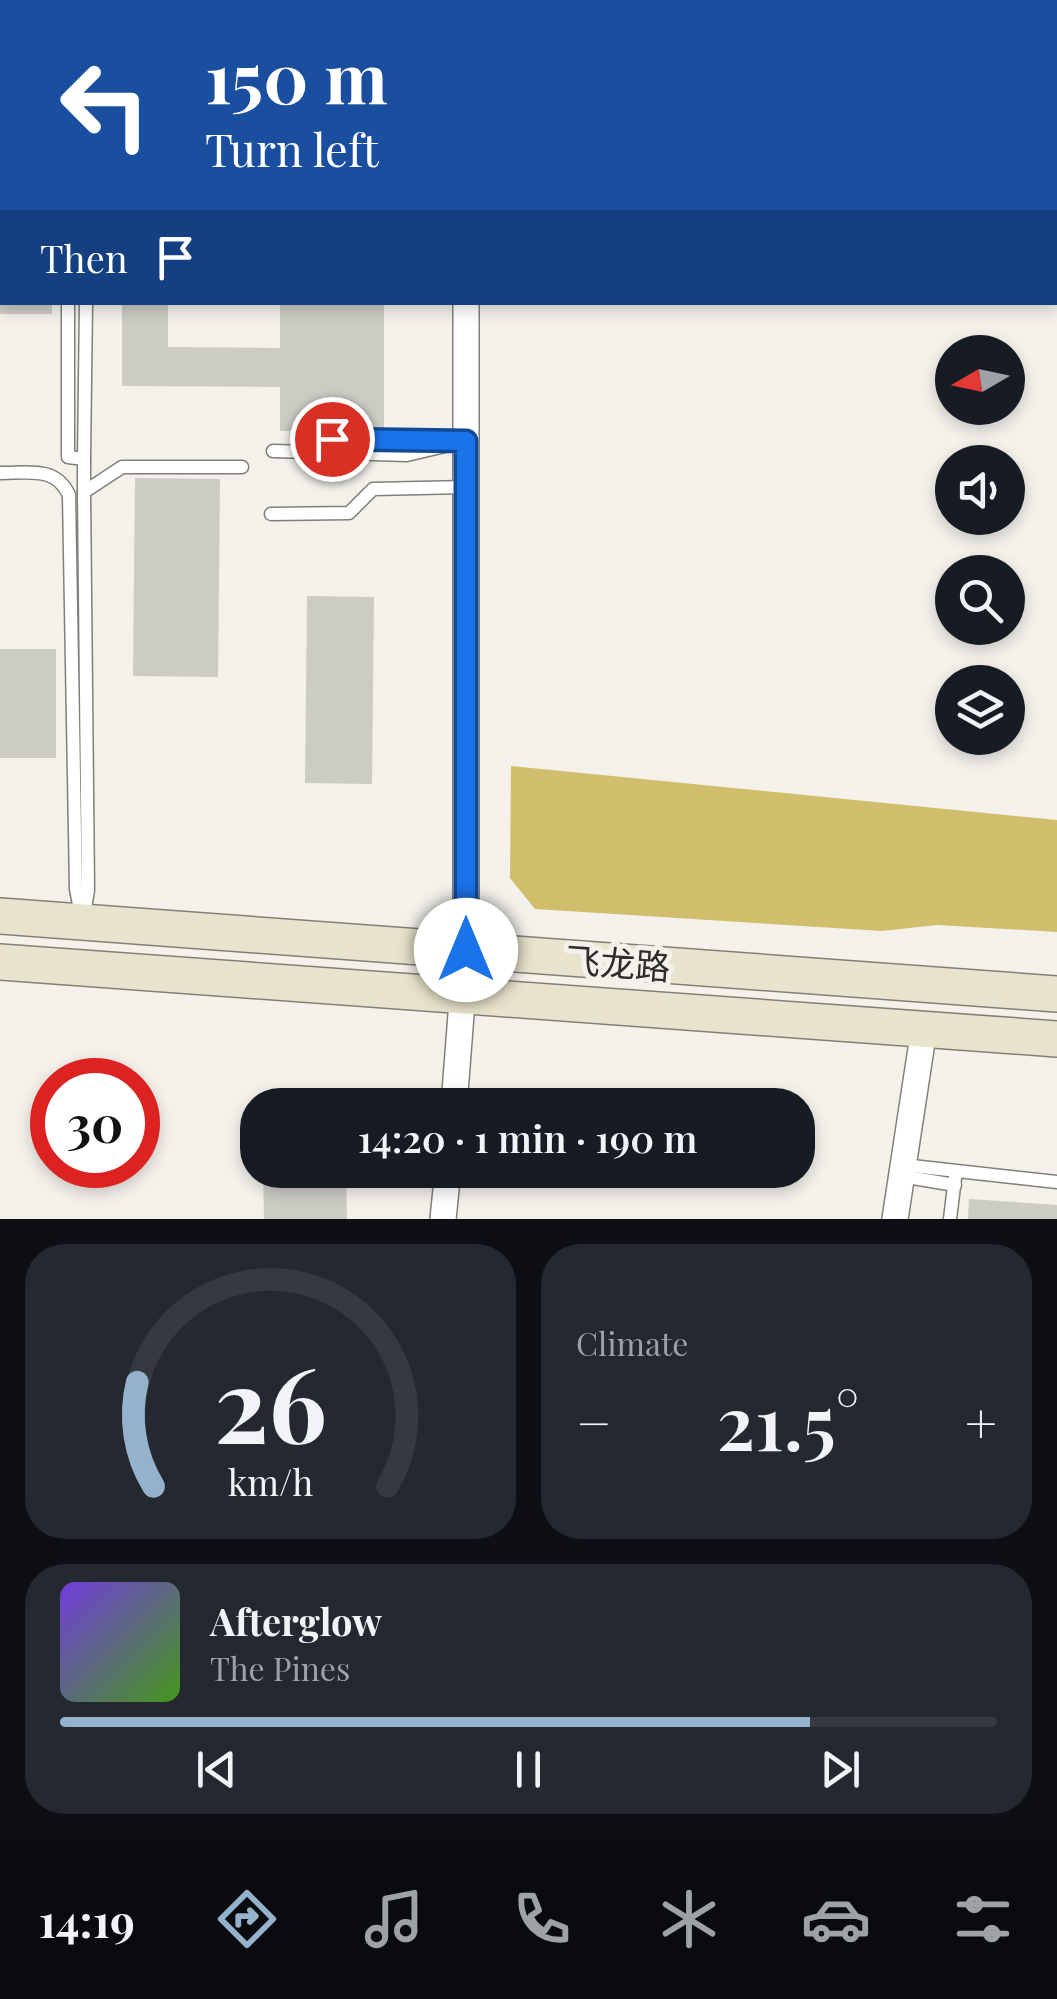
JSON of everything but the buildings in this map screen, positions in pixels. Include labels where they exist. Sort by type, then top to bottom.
[{"type":"street","points":[[456,1088],[466,950],[466,305]]},
{"type":"street","name":"飞龙路","points":[[0,916],[1057,994]]},
{"type":"street","name":"飞龙路","points":[[0,962],[1057,1039]]},
{"type":"street","points":[[895,1219],[924,1029]]},
{"type":"street","points":[[443,1219],[446,1188]]},
{"type":"lane","points":[[68,305],[68,457],[84,459]]},
{"type":"lane","points":[[83,922],[88,890],[86,305]]},
{"type":"lane","points":[[332,439],[466,441]]},
{"type":"lane","points":[[273,451],[407,455],[466,441]]},
{"type":"lane","points":[[84,492],[122,467],[242,467]]},
{"type":"lane","points":[[0,473],[50,473],[63,481],[69,495],[76,889],[83,922]]},
{"type":"lane","points":[[271,514],[349,513],[372,488],[466,487]]},
{"type":"lane","points":[[902,1170],[955,1178],[1057,1182]]},
{"type":"lane","points":[[950,1219],[955,1178]]},
{"type":"shaded area","points":[[511,766],[1057,820],[1057,932],[937,925],[882,931],[535,909],[510,878]]},
{"type":"route","points":[[332,439],[466,441],[466,950]]}]
